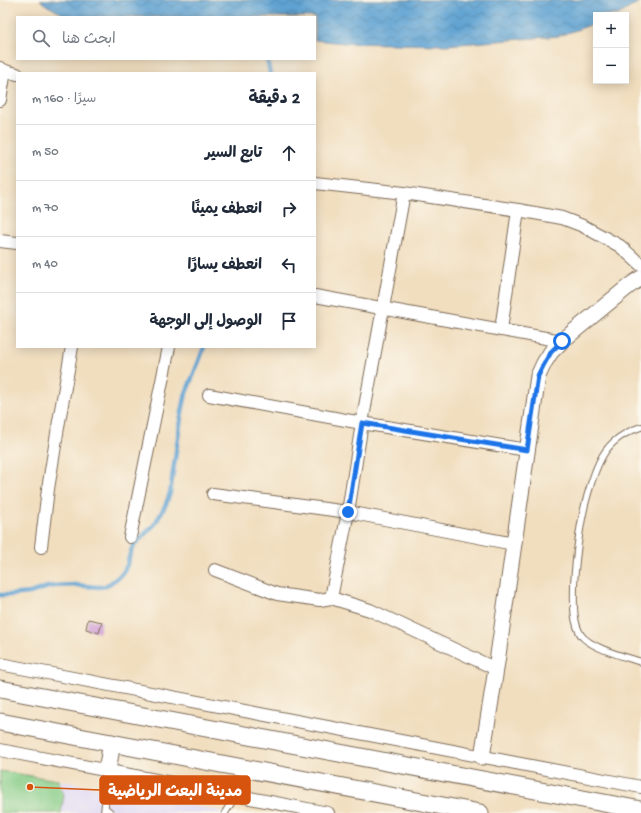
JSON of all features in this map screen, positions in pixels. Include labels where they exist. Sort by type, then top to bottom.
[{"type":"main road","points":[[0,689],[641,810]]},
{"type":"main road","points":[[0,722],[480,813]]},
{"type":"main road","points":[[107,770],[112,743]]},
{"type":"street","points":[[0,100],[7,71]]},
{"type":"street","points":[[316,183],[404,193],[562,218],[583,226],[620,246],[641,265]]},
{"type":"street","points":[[331,598],[348,512],[362,423],[404,193]]},
{"type":"street","points":[[501,330],[518,210]]},
{"type":"street","points":[[0,241],[16,244]]},
{"type":"street","points":[[482,757],[538,376],[551,352],[562,341],[641,278]]},
{"type":"street","points":[[316,296],[562,341]]},
{"type":"street","points":[[41,546],[48,488],[72,348]]},
{"type":"street","points":[[130,537],[169,348]]},
{"type":"street","points":[[209,395],[362,423],[527,450]]},
{"type":"street","points":[[213,494],[348,512],[514,544]]},
{"type":"street","points":[[215,570],[277,594],[320,600],[331,598],[370,610],[496,669]]},
{"type":"street","points":[[0,664],[641,787]]},
{"type":"street","points":[[0,750],[328,813]]},
{"type":"lane","points":[[641,427],[620,436],[603,454],[590,486],[580,524],[575,562],[574,597],[575,620],[582,636],[589,642],[606,650],[641,662]]},
{"type":"lane","points":[[107,770],[104,810],[111,813]]},
{"type":"lane","points":[[225,813],[231,803],[239,796]]},
{"type":"shaded area","points":[[58,780],[230,813],[61,813],[64,795]]},
{"type":"green space","points":[[0,771],[58,780],[64,795],[61,813],[0,813]]},
{"type":"water","points":[[40,0],[641,0],[623,12],[593,12],[593,24],[559,36],[447,45],[344,43],[316,40],[316,16],[66,16]]},
{"type":"building","points":[[88,619],[102,622],[99,633],[86,629]]},
{"type":"waterway","points":[[267,60],[270,72]]},
{"type":"waterway","points":[[0,595],[30,593],[54,586],[106,586],[123,573],[133,546],[155,524],[170,493],[186,393],[204,348]]},
{"type":"place","name":"مدينة البعث الرياضية","points":[[30,787]]},
{"type":"route","points":[[348,512],[362,423],[527,450],[538,376],[551,352],[562,341]]}]
